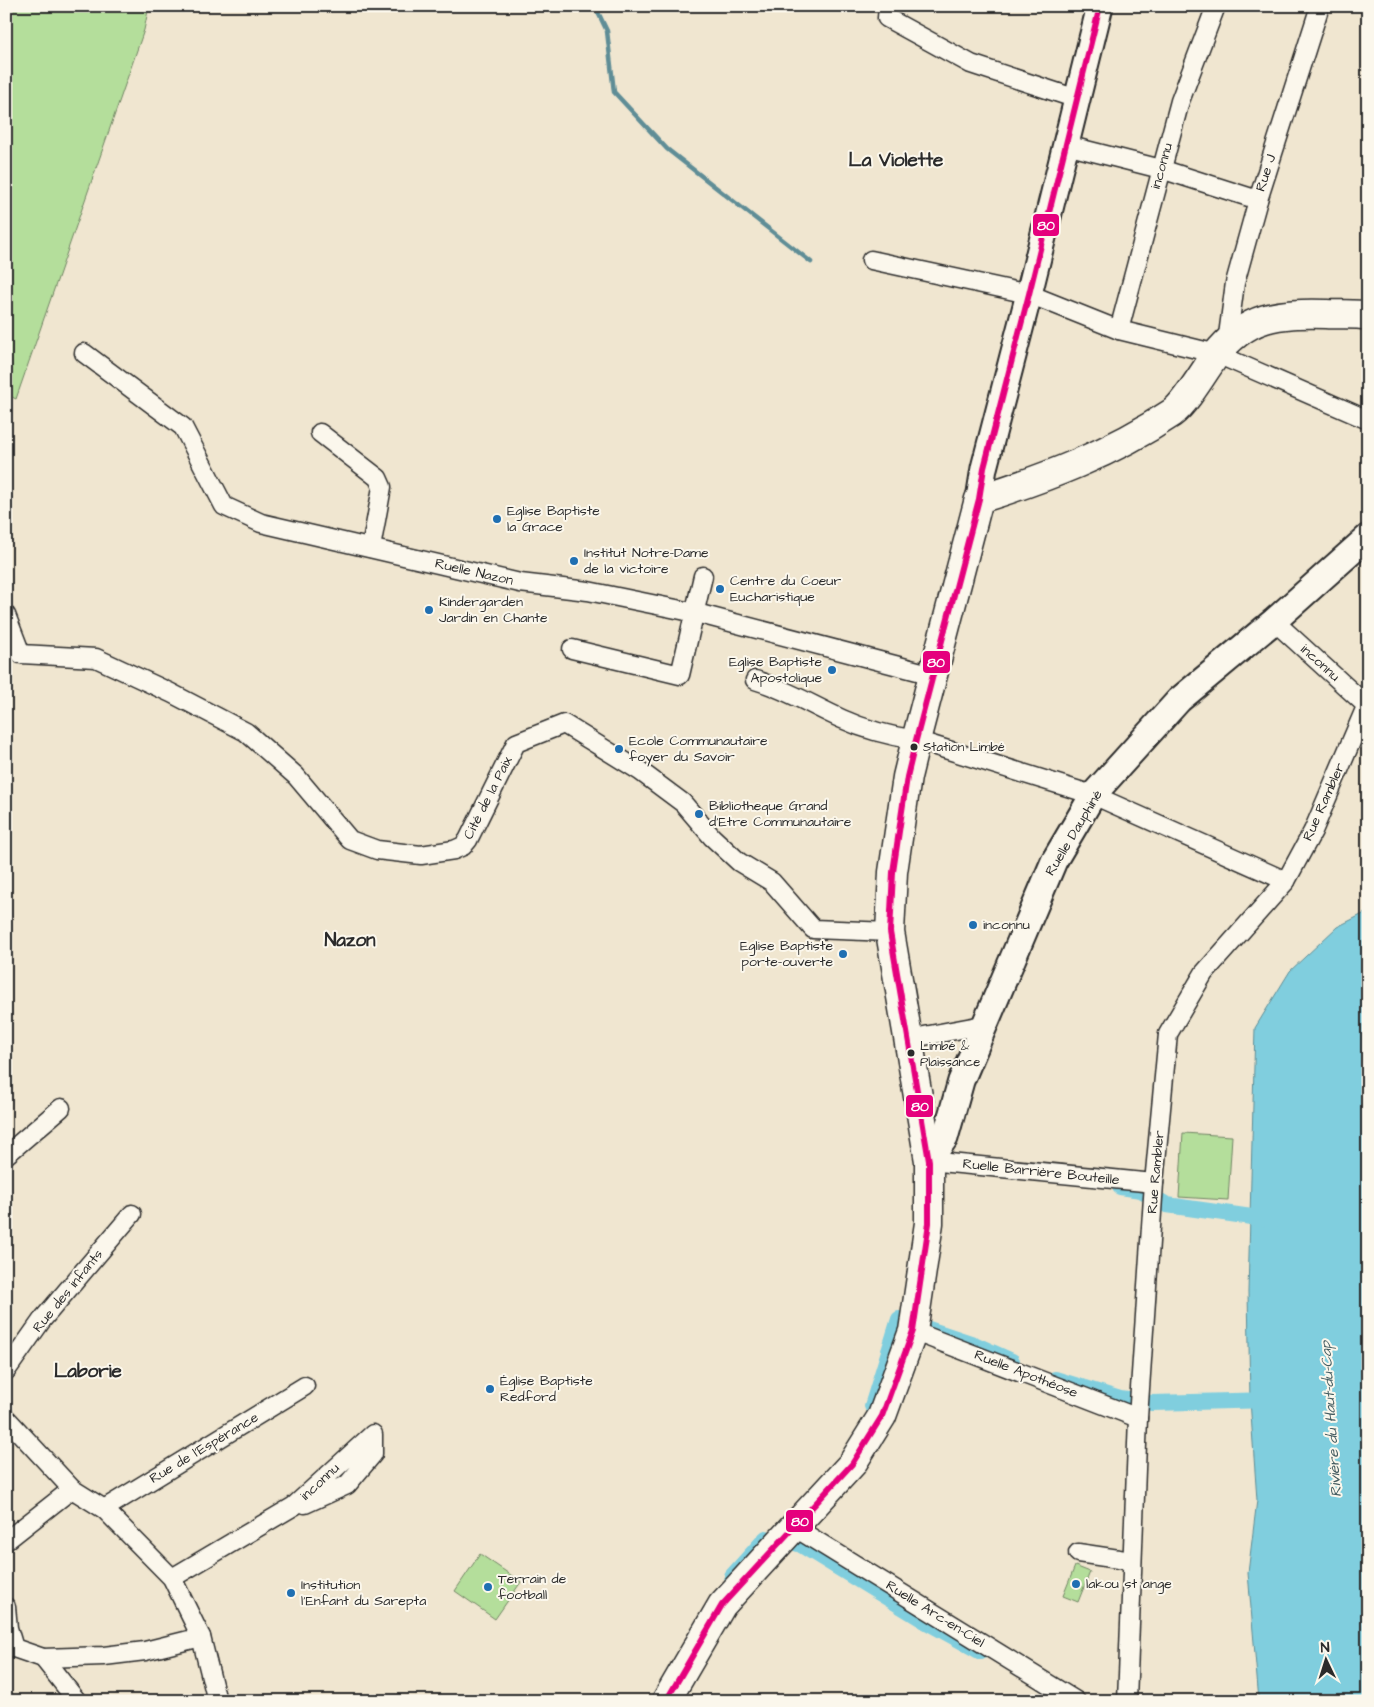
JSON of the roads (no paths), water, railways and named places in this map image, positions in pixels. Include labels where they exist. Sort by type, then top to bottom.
[{"type":"main road","points":[[666,1701],[722,1605],[852,1464],[882,1416],[913,1331],[928,1223],[929,1160],[890,932],[893,872],[907,777],[979,499],[1036,482],[1118,445],[1174,412],[1222,349],[1242,328],[1275,317],[1292,314],[1368,316]]},
{"type":"street","points":[[888,6],[887,18],[947,52],[980,67],[1077,99]]},
{"type":"street","points":[[979,499],[984,468],[1100,6]]},
{"type":"street","name":"inconnu","points":[[1119,330],[1180,101],[1216,6]]},
{"type":"street","name":"Rue J","points":[[1222,349],[1235,283],[1258,200],[1320,6]]},
{"type":"street","points":[[1066,145],[1161,169],[1258,200]]},
{"type":"street","points":[[872,260],[1029,294],[1119,330],[1222,349],[1368,420]]},
{"type":"street","name":"Ruelle Nazon","points":[[84,352],[183,427],[224,506],[261,523],[520,583],[588,591],[696,613],[933,675]]},
{"type":"street","points":[[320,433],[378,478],[382,487],[370,548]]},
{"type":"street","name":"Ruelle Dauphiné","points":[[929,1160],[945,1138],[961,1081],[1054,861],[1093,795],[1179,700],[1274,622],[1368,537]]},
{"type":"street","points":[[572,649],[680,675],[696,613],[702,576]]},
{"type":"street","name":"Cité de la Paix","points":[[6,615],[22,654],[96,658],[171,693],[246,732],[296,776],[350,840],[377,850],[421,855],[440,853],[463,846],[468,840],[516,744],[564,724],[640,771],[683,803],[712,837],[740,862],[772,882],[814,929],[890,932]]},
{"type":"street","name":"inconnu","points":[[1274,622],[1367,704]]},
{"type":"street","points":[[755,680],[775,686],[844,720],[887,736],[916,740],[1093,795],[1286,882]]},
{"type":"street","name":"Rue Rambler","points":[[1127,1701],[1138,1418],[1154,1183],[1168,1034],[1204,973],[1286,882],[1313,831],[1367,704]]},
{"type":"street","points":[[908,1039],[984,1025]]},
{"type":"street","points":[[6,1154],[61,1108]]},
{"type":"street","name":"Ruelle Barrière Bouteille","points":[[929,1160],[1154,1183]]},
{"type":"street","name":"Rue des infants","points":[[6,1371],[42,1320],[132,1214]]},
{"type":"street","name":"Ruelle Apothéose","points":[[913,1331],[1138,1418]]},
{"type":"street","name":"Rue de l’Espérance","points":[[104,1509],[305,1386]]},
{"type":"street","points":[[6,1418],[72,1489],[104,1509],[172,1578],[201,1636],[217,1701]]},
{"type":"street","name":"inconnu","points":[[172,1578],[294,1506],[373,1434],[373,1454],[347,1485],[305,1504]]},
{"type":"street","points":[[6,1542],[72,1489]]},
{"type":"street","name":"Ruelle Arc-en-Ciel","points":[[794,1526],[1076,1701]]},
{"type":"street","points":[[1078,1553],[1132,1561]]},
{"type":"street","points":[[6,1607],[8,1628],[14,1648],[43,1658],[104,1656],[145,1651],[201,1636]]},
{"type":"street","points":[[43,1658],[77,1701]]},
{"type":"water","name":"Rivière du Haut-du-Cap","points":[[1368,905],[1368,1701],[1259,1701],[1248,1573],[1257,1500],[1250,1400],[1248,1292],[1255,1028],[1290,971],[1337,927],[1365,913]]},
{"type":"waterway","points":[[595,6],[607,31],[614,92],[667,149],[811,262]]},
{"type":"waterway","points":[[1120,1187],[1141,1190],[1167,1205],[1273,1220]]},
{"type":"waterway","points":[[872,1406],[899,1319],[974,1344],[1012,1361]]},
{"type":"waterway","points":[[1055,1379],[1120,1399],[1152,1403],[1272,1400]]},
{"type":"waterway","points":[[776,1537],[801,1545],[925,1621],[981,1652]]},
{"type":"waterway","points":[[732,1576],[766,1538]]},
{"type":"place","name":"Eglise Baptiste la Grace","points":[[497,519]]},
{"type":"place","name":"Institut Notre-Dame de la victoire","points":[[574,561]]},
{"type":"place","name":"Centre du Coeur Eucharistique","points":[[720,589]]},
{"type":"place","name":"Kindergarden Jardin en Chante","points":[[429,610]]},
{"type":"place","name":"Eglise Baptiste Apostolique","points":[[832,670]]},
{"type":"place","name":"Station Limbé","points":[[914,747]]},
{"type":"place","name":"Ecole Communautaire foyer du Savoir","points":[[619,749]]},
{"type":"place","name":"Bibliotheque Grand d'Etre Communautaire","points":[[699,814]]},
{"type":"place","name":"inconnu","points":[[973,925]]},
{"type":"place","name":"Eglise Baptiste porte-ouverte","points":[[843,954]]},
{"type":"place","name":"Limbé & Plaissance","points":[[911,1053]]},
{"type":"place","name":"Église Baptiste Redford","points":[[490,1389]]},
{"type":"place","name":"lakou st ange","points":[[1076,1584]]},
{"type":"place","name":"Terrain de football","points":[[488,1587]]},
{"type":"place","name":"Institution l'Enfant du Sarepta","points":[[291,1593]]},
{"type":"district","name":"La Violette","points":[[896,160]]},
{"type":"district","name":"Nazon","points":[[350,940]]},
{"type":"district","name":"Laborie","points":[[88,1371]]}]
